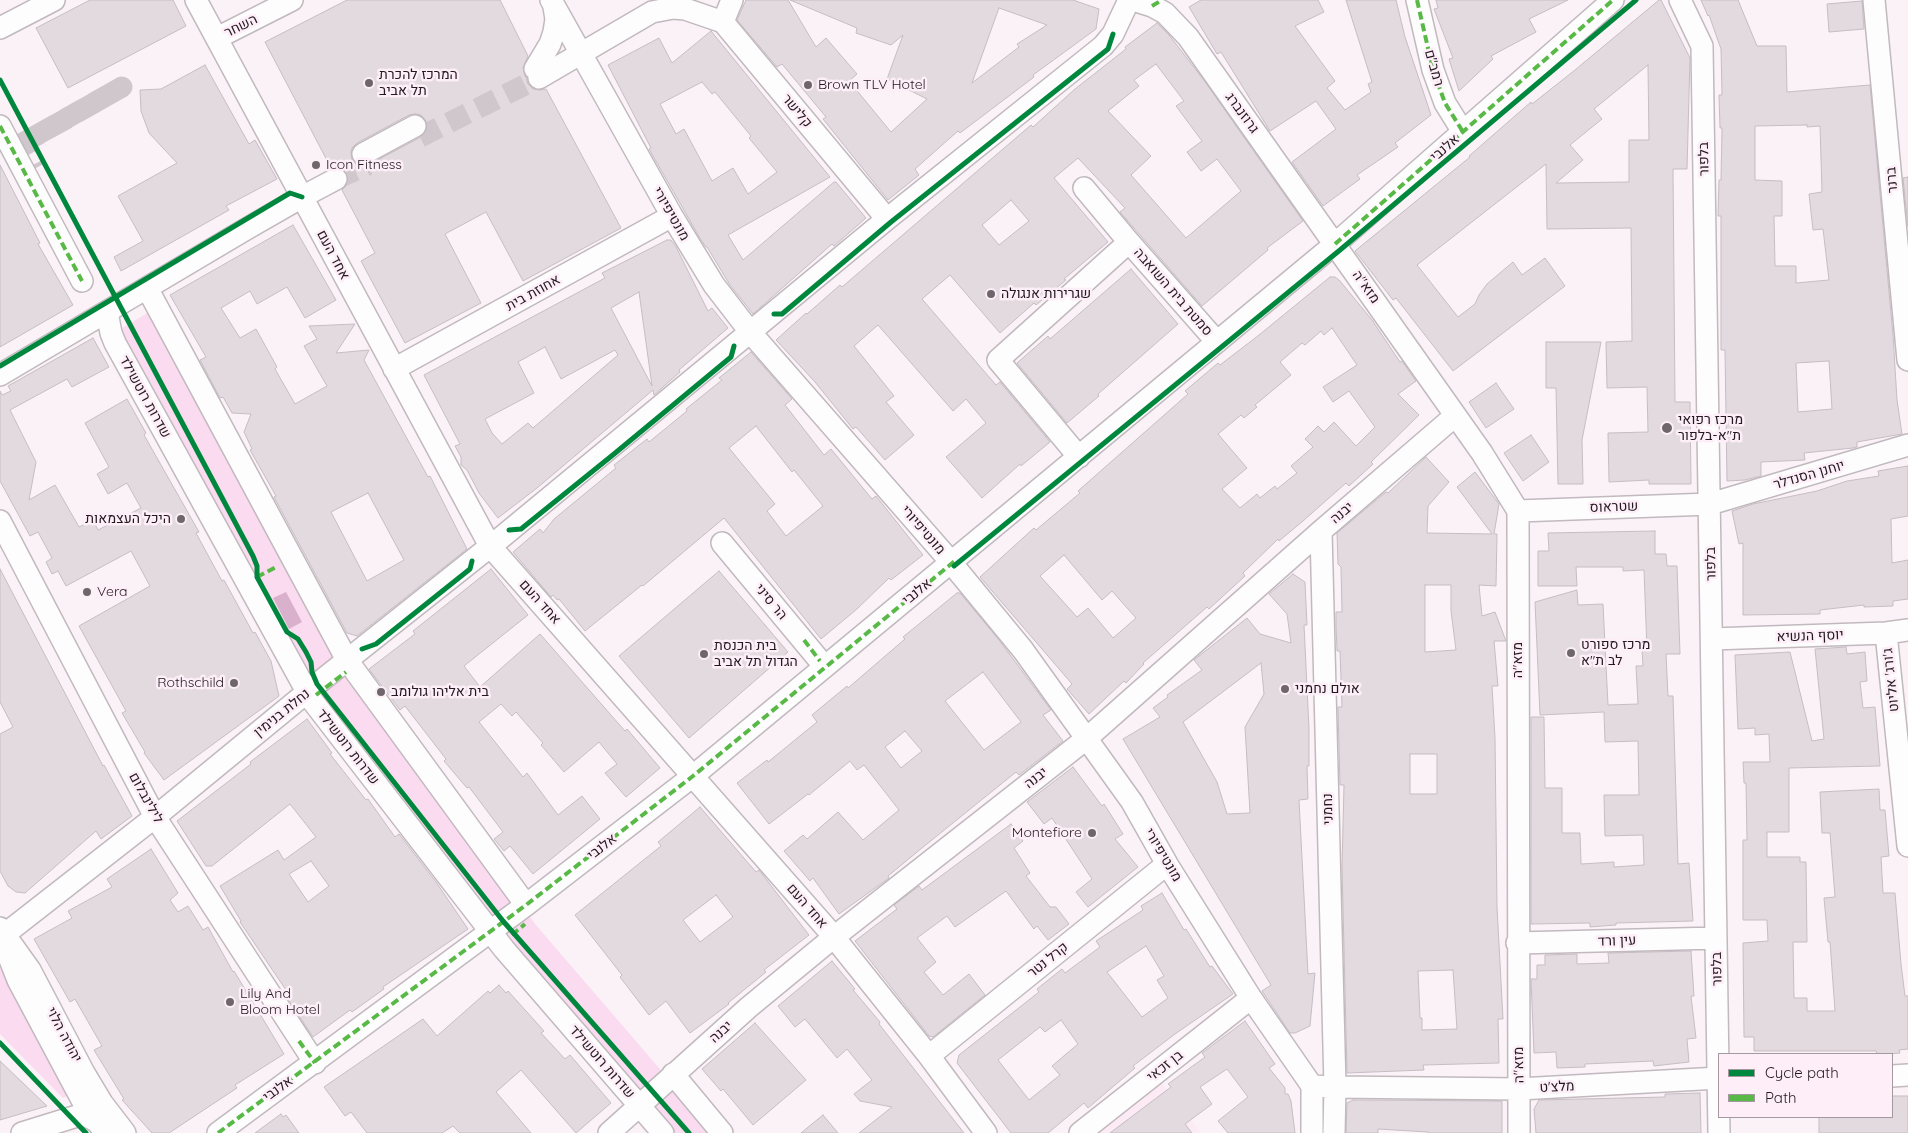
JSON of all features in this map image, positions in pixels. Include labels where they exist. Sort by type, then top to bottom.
[{"type":"street","points":[[0,28],[54,0]]},
{"type":"street","name":"אחד העם","points":[[196,0],[490,546],[834,937],[929,1056],[986,1133]]},
{"type":"street","name":"השחר","points":[[216,38],[292,0]]},
{"type":"street","points":[[552,2],[556,19],[554,32],[537,73],[582,53],[642,17],[662,9],[685,9],[723,22],[732,0]]},
{"type":"street","name":"נחלת בנימין","points":[[1,934],[155,816],[490,546],[751,333],[887,219],[1103,46],[1113,34],[1129,0]]},
{"type":"street","name":"רמב\"ם","points":[[1417,0],[1433,70],[1445,104],[1463,132]]},
{"type":"street","name":"אלנבי","points":[[218,1133],[526,905],[693,776],[1335,244],[1613,0]]},
{"type":"street","name":"בלפור","points":[[1680,0],[1702,46],[1718,1053]]},
{"type":"street","name":"ברנר","points":[[1874,0],[1908,360]]},
{"type":"street","name":"מונטיפיורי","points":[[552,2],[672,216],[714,284],[751,333],[951,563],[1023,650],[1132,802],[1167,864],[1251,998],[1312,1086]]},
{"type":"street","name":"גרוזנברג","points":[[1149,2],[1170,17],[1188,37],[1335,244]]},
{"type":"street","name":"קלישר","points":[[723,22],[887,219]]},
{"type":"street","points":[[0,126],[82,281]]},
{"type":"street","points":[[366,159],[418,132]]},
{"type":"street","points":[[0,375],[302,197],[312,185],[334,175]]},
{"type":"street","name":"סמטת בית השואבה","points":[[1084,188],[1217,342]]},
{"type":"street","name":"אחוזת בית","points":[[394,369],[672,216]]},
{"type":"street","name":"סמטת בית השואבה","points":[[1079,457],[998,360],[1130,242]]},
{"type":"street","name":"מזא\"ה","points":[[1335,244],[1482,453],[1518,511],[1517,943],[1519,1133]]},
{"type":"street","points":[[147,288],[347,660],[526,905]]},
{"type":"street","name":"שדרות רוטשילד","points":[[107,312],[115,343],[311,699],[491,931],[664,1133]]},
{"type":"street","name":"יבנה","points":[[609,1133],[753,1003],[1086,739],[1321,531],[1449,421],[1457,418]]},
{"type":"street","name":"יוחנן הסנדלר","points":[[1710,504],[1908,446]]},
{"type":"street","name":"שטראוס","points":[[1518,511],[1710,504]]},
{"type":"street","name":"לילינבלום","points":[[0,521],[155,816],[314,1063]]},
{"type":"street","name":"נחמני","points":[[1321,531],[1335,1087],[1334,1133]]},
{"type":"street","name":"הר סיני","points":[[722,543],[820,661]]},
{"type":"street","name":"יוסף הנשיא","points":[[1712,639],[1886,633],[1908,630]]},
{"type":"street","name":"ג'ורג' אליוט","points":[[1886,633],[1908,846]]},
{"type":"street","name":"קרל נטר","points":[[929,1056],[1167,864]]},
{"type":"street","name":"יהודה הלוי","points":[[1,934],[18,980],[74,1085],[100,1126]]},
{"type":"street","name":"יהודה הלוי","points":[[1,934],[23,958],[84,1074],[102,1103],[125,1133]]},
{"type":"street","name":"עין ורד","points":[[1517,943],[1716,938]]},
{"type":"street","name":"בן זכאי","points":[[1080,1133],[1251,998]]},
{"type":"street","points":[[673,1074],[722,1133]]},
{"type":"street","points":[[1893,1076],[1908,1076]]},
{"type":"street","name":"מלצ'ט","points":[[1312,1086],[1519,1089],[1718,1078]]},
{"type":"street","points":[[1312,1086],[1312,1133]]},
{"type":"street","points":[[22,1133],[85,1115],[100,1126]]},
{"type":"street","name":"בלפור","points":[[1719,1118],[1719,1133]]},
{"type":"shaded area","points":[[151,311],[276,538],[515,896],[535,924],[715,1133],[671,1133],[501,939],[319,698],[117,331]]},
{"type":"shaded area","points":[[286,592],[302,622],[289,629],[273,598]]},
{"type":"shaded area","points":[[0,956],[73,1092],[63,1098],[0,1034]]},
{"type":"shaded area","points":[[1161,1082],[1201,1133],[1098,1133]]},
{"type":"building","points":[[90,0],[173,0],[186,26],[68,88],[36,28]]},
{"type":"building","points":[[347,0],[500,0],[528,56],[523,68],[528,84],[533,89],[546,89],[621,228],[523,281],[486,212],[445,234],[481,303],[405,343],[361,261],[375,253],[342,190],[347,185],[347,174],[342,168],[331,168],[265,42]],"holes":[[[409,115],[421,115],[426,121],[427,126],[426,132],[421,137],[368,165],[357,165],[352,160],[352,148],[357,143]]]},
{"type":"building","points":[[746,0],[788,0],[816,47],[826,38],[857,74],[849,81],[891,132],[927,99],[887,79],[903,35],[891,45],[856,33],[857,28],[790,0],[1073,0],[1099,9],[1096,29],[1033,75],[1034,77],[960,133],[958,131],[915,169],[919,175],[888,200],[823,119],[826,117],[782,64],[777,67],[737,20]],"holes":[[[999,8],[1047,25],[1017,44],[1019,47],[972,83]]]},
{"type":"building","points":[[1201,0],[1318,0],[1324,12],[1295,26],[1335,81],[1327,88],[1345,110],[1371,92],[1368,84],[1372,82],[1346,0],[1396,0],[1405,37],[1431,115],[1395,143],[1398,147],[1357,175],[1360,179],[1323,206],[1292,162],[1336,129],[1316,101],[1270,131],[1221,52],[1217,54],[1189,7]]},
{"type":"building","points":[[1436,0],[1568,0],[1529,19],[1536,32],[1491,56],[1493,59],[1459,91],[1449,59],[1453,58],[1434,9],[1438,8]]},
{"type":"building","points":[[1659,0],[1661,0],[1690,58],[1687,169],[1673,169],[1675,402],[1690,402],[1691,484],[1649,484],[1649,480],[1609,482],[1608,433],[1648,432],[1647,387],[1607,388],[1606,342],[1632,341],[1631,228],[1547,229],[1546,164],[1417,265],[1458,317],[1475,304],[1487,284],[1513,262],[1522,275],[1545,258],[1565,286],[1453,371],[1396,298],[1393,300],[1355,251],[1470,157],[1531,102],[1532,104]],"holes":[[[1648,65],[1649,140],[1629,140],[1629,182],[1556,183],[1583,160],[1570,145],[1602,119],[1594,109]]]},
{"type":"building","points":[[1701,0],[1738,0],[1757,46],[1786,46],[1787,92],[1870,85],[1893,335],[1897,400],[1902,434],[1857,442],[1857,447],[1853,448],[1804,453],[1805,460],[1761,462],[1761,476],[1745,480],[1727,481],[1725,350],[1721,350],[1721,216],[1718,216],[1722,128],[1720,128],[1719,95],[1722,95],[1721,49]],"holes":[[[1807,125],[1807,127],[1820,126],[1822,192],[1809,194],[1813,230],[1823,229],[1829,280],[1796,283],[1796,266],[1775,266],[1774,216],[1782,216],[1782,181],[1755,180],[1755,126]],[[1829,361],[1832,409],[1798,412],[1796,363]]]},
{"type":"building","points":[[1862,1],[1864,29],[1829,32],[1827,4]]},
{"type":"building","points":[[1157,23],[1169,35],[1203,79],[1303,221],[1267,248],[1268,250],[1202,306],[1120,212],[1125,208],[1078,158],[1054,178],[1108,242],[1064,279],[1066,280],[1036,305],[1034,303],[1000,333],[950,275],[922,299],[996,385],[1000,382],[1050,442],[1021,466],[1020,464],[982,498],[946,457],[986,423],[966,399],[953,411],[878,325],[854,346],[894,396],[886,402],[914,435],[885,460],[856,427],[853,429],[815,382],[776,340],[840,285],[842,287],[1031,125],[1033,127],[1075,89],[1126,49],[1125,47]],"holes":[[[1156,64],[1184,101],[1176,106],[1202,141],[1187,152],[1201,171],[1217,159],[1241,191],[1186,238],[1131,175],[1151,156],[1108,111],[1139,86],[1134,80]],[[1011,200],[1029,221],[999,245],[982,225]]]},
{"type":"building","points":[[711,31],[830,177],[728,235],[743,260],[834,182],[866,218],[834,246],[832,244],[753,314],[730,285],[701,240],[649,149],[651,148],[608,65],[659,38],[672,63]],"holes":[[[702,82],[712,94],[715,92],[751,136],[749,138],[777,172],[748,194],[733,168],[712,181],[684,129],[676,134],[660,104]]]},
{"type":"building","points":[[205,65],[249,144],[255,140],[277,179],[226,206],[229,210],[121,271],[114,257],[143,241],[118,196],[177,163],[149,133],[141,111],[140,90],[161,89]]},
{"type":"building","points":[[0,165],[40,243],[38,244],[73,305],[0,347]]},
{"type":"building","points":[[1908,177],[1908,227],[1903,178]]},
{"type":"building","points":[[293,225],[336,300],[305,318],[287,287],[257,304],[250,291],[221,308],[240,338],[256,329],[277,367],[275,369],[295,404],[327,386],[304,346],[317,339],[309,326],[355,324],[336,353],[369,350],[364,360],[428,477],[430,476],[467,549],[357,636],[347,633],[250,450],[252,449],[244,432],[251,414],[232,413],[223,397],[220,398],[200,360],[206,357],[170,295]],"holes":[[[368,493],[404,560],[367,581],[331,512]]]},
{"type":"building","points":[[667,240],[671,240],[708,311],[712,308],[728,328],[679,370],[680,372],[654,395],[653,390],[537,488],[498,518],[479,493],[467,470],[461,465],[461,457],[455,446],[460,444],[424,375],[605,278],[602,273]],"holes":[[[639,292],[652,386],[611,308]],[[545,347],[561,379],[615,350],[618,355],[533,428],[528,423],[502,444],[492,433],[485,419],[534,393],[518,362]]]},
{"type":"building","points":[[1131,269],[1178,324],[1067,423],[1017,363],[1048,336],[1050,339]]},
{"type":"building","points":[[1330,277],[1335,277],[1372,320],[1400,362],[1402,361],[1416,381],[1398,394],[1419,415],[1371,462],[1373,464],[1349,486],[1346,483],[1279,541],[1278,539],[1243,573],[1245,576],[1209,609],[1207,607],[1143,663],[1126,683],[1124,681],[1089,714],[1067,689],[1072,684],[980,577],[1034,528],[1036,530],[1080,493],[1078,491],[1188,394],[1185,391],[1218,363],[1220,365]],"holes":[[[1332,328],[1357,365],[1323,387],[1333,402],[1349,391],[1375,427],[1356,446],[1334,422],[1324,432],[1318,426],[1305,439],[1313,447],[1291,466],[1297,473],[1277,489],[1275,486],[1260,498],[1257,494],[1240,508],[1222,489],[1247,468],[1218,434],[1241,415],[1244,418],[1257,407],[1255,405],[1291,375],[1280,362],[1302,343],[1305,345],[1321,331],[1324,335]],[[1064,555],[1102,600],[1112,591],[1136,618],[1113,638],[1088,608],[1077,617],[1040,576]]]},
{"type":"building","points":[[93,338],[109,367],[72,387],[67,379],[10,410],[36,462],[29,500],[55,485],[79,527],[93,520],[98,530],[141,508],[127,483],[108,494],[97,474],[109,467],[85,423],[127,399],[146,433],[144,435],[199,532],[196,533],[222,581],[224,580],[253,633],[255,632],[271,661],[279,696],[164,780],[144,753],[122,713],[126,711],[79,626],[150,586],[131,551],[66,586],[58,571],[52,574],[46,562],[52,558],[38,532],[30,536],[0,481],[0,391],[2,395],[11,391],[8,386]]},
{"type":"building","points":[[1546,342],[1601,342],[1582,440],[1583,484],[1558,484],[1556,388],[1546,388]]},
{"type":"building","points":[[751,352],[792,399],[785,405],[824,455],[831,449],[872,499],[876,496],[923,555],[891,580],[889,578],[857,609],[821,639],[724,518],[643,586],[585,631],[559,599],[557,600],[553,595],[551,597],[513,552],[540,529],[543,533],[554,519],[616,468],[614,465],[647,439],[649,442],[687,411],[686,409],[722,380],[719,378]],"holes":[[[756,426],[792,472],[794,470],[823,506],[786,536],[767,511],[775,504],[729,448]]]},
{"type":"building","points":[[1496,383],[1514,409],[1486,428],[1469,402]]},
{"type":"building","points":[[1531,435],[1549,462],[1523,481],[1504,453]]},
{"type":"building","points":[[1426,457],[1449,482],[1428,506],[1427,533],[1492,534],[1457,487],[1475,472],[1499,504],[1494,534],[1497,534],[1496,586],[1479,585],[1482,616],[1495,612],[1506,641],[1494,641],[1498,686],[1492,686],[1495,738],[1497,907],[1503,1019],[1498,1019],[1499,1063],[1423,1065],[1424,1070],[1347,1073],[1342,867],[1344,785],[1340,785],[1338,707],[1342,707],[1340,651],[1337,651],[1336,626],[1336,612],[1342,612],[1341,567],[1338,564],[1337,533],[1386,492],[1388,493]],"holes":[[[1425,585],[1451,585],[1451,611],[1456,650],[1425,652]],[[1410,754],[1437,754],[1437,794],[1410,794]],[[1453,970],[1457,1029],[1422,1030],[1418,971]]]},
{"type":"building","points":[[1908,466],[1908,516],[1891,519],[1892,563],[1908,560],[1908,599],[1893,601],[1893,606],[1864,607],[1864,605],[1820,610],[1820,614],[1743,615],[1743,543],[1739,544],[1732,511],[1753,504],[1817,491],[1847,481],[1879,476],[1878,471]]},
{"type":"building","points":[[1655,531],[1655,554],[1666,554],[1667,566],[1677,566],[1680,654],[1666,654],[1668,696],[1673,696],[1678,864],[1689,863],[1693,921],[1616,923],[1616,925],[1590,927],[1590,923],[1531,924],[1531,717],[1544,717],[1545,788],[1562,788],[1562,833],[1580,833],[1581,864],[1614,862],[1614,867],[1644,865],[1643,835],[1605,836],[1604,795],[1639,795],[1638,741],[1605,742],[1604,712],[1540,715],[1535,602],[1577,590],[1578,605],[1603,604],[1608,705],[1638,704],[1636,666],[1643,666],[1642,650],[1647,650],[1644,570],[1623,571],[1623,567],[1576,567],[1577,586],[1538,586],[1538,551],[1549,551],[1548,533]]},
{"type":"building","points":[[0,569],[103,766],[132,816],[101,839],[96,831],[25,893],[16,892],[8,886],[0,871],[0,734],[13,727],[0,702]]},
{"type":"building","points":[[491,569],[528,615],[464,666],[480,687],[540,634],[660,768],[626,797],[605,773],[617,764],[599,742],[564,772],[541,745],[543,743],[516,712],[512,716],[501,704],[479,722],[523,777],[527,773],[558,815],[582,796],[600,819],[533,874],[510,846],[504,851],[494,839],[503,832],[469,787],[467,788],[444,761],[446,759],[405,706],[400,710],[369,669],[415,634],[413,631]]},
{"type":"building","name":"בית הכנסת הגדול תל אביב","points":[[719,571],[788,652],[689,738],[619,656]]},
{"type":"building","points":[[1293,574],[1305,582],[1307,625],[1304,625],[1309,766],[1307,766],[1308,799],[1299,800],[1308,974],[1315,973],[1310,1026],[1295,1033],[1290,1033],[1262,991],[1271,985],[1123,739],[1160,717],[1153,708],[1168,697],[1167,695],[1202,670],[1194,660],[1247,618],[1260,634],[1291,643],[1287,614],[1269,594]],"holes":[[[1261,663],[1264,694],[1245,727],[1250,813],[1227,814],[1217,782],[1183,722]]]},
{"type":"building","points":[[957,593],[960,593],[999,640],[1051,710],[1043,715],[1063,741],[1019,775],[1016,772],[888,876],[889,878],[839,914],[813,878],[810,881],[784,851],[803,835],[807,839],[838,812],[863,840],[899,810],[864,765],[857,770],[850,761],[809,795],[769,824],[737,783],[767,760],[768,762],[817,722],[812,715],[847,686],[848,688],[905,639],[903,637]],"holes":[[[983,672],[1021,722],[984,750],[945,701]],[[905,731],[922,751],[901,768],[885,747]]]},
{"type":"building","points":[[1846,647],[1847,654],[1865,652],[1867,681],[1860,682],[1863,708],[1875,707],[1880,766],[1789,768],[1789,832],[1767,832],[1767,857],[1800,857],[1800,862],[1806,862],[1807,942],[1793,942],[1794,998],[1807,998],[1807,1011],[1835,1011],[1830,942],[1828,942],[1824,898],[1835,897],[1830,833],[1822,833],[1820,792],[1879,789],[1880,810],[1885,810],[1889,856],[1881,857],[1883,893],[1895,893],[1905,996],[1908,996],[1908,1049],[1899,1050],[1900,1053],[1877,1053],[1876,1051],[1754,1051],[1754,1037],[1744,1037],[1743,943],[1768,941],[1767,920],[1743,920],[1743,840],[1747,840],[1746,783],[1744,783],[1743,762],[1770,762],[1769,734],[1755,735],[1755,728],[1738,729],[1735,655],[1790,652],[1812,741],[1824,739],[1815,649]]},
{"type":"building","points":[[307,719],[332,753],[330,754],[366,800],[368,799],[395,837],[399,834],[436,882],[468,929],[383,987],[384,989],[352,1012],[350,1010],[313,1037],[283,992],[286,990],[240,922],[220,886],[278,850],[284,860],[316,837],[290,804],[212,866],[206,866],[177,821],[251,764],[250,762]],"holes":[[[311,861],[329,886],[308,902],[289,874]]]},
{"type":"building","points":[[1073,767],[1102,806],[1104,804],[1123,834],[1115,839],[1138,867],[1088,907],[1076,892],[1092,879],[1052,818],[1044,824],[1027,802]]},
{"type":"building","points":[[700,807],[756,872],[759,870],[809,935],[764,970],[766,972],[729,1004],[690,1033],[666,1001],[649,1015],[620,977],[622,975],[575,915],[661,846],[658,842]],"holes":[[[716,895],[733,917],[700,942],[683,920]]]},
{"type":"building","points":[[1011,824],[1023,841],[1014,848],[1030,873],[1026,876],[1050,907],[1056,907],[1069,924],[1048,940],[1037,926],[1034,929],[1006,891],[955,927],[947,916],[917,938],[936,962],[924,972],[943,995],[969,974],[985,995],[933,1037],[929,1036],[855,941],[897,909],[894,905],[919,886],[922,890]]},
{"type":"building","points":[[151,849],[178,893],[170,900],[178,912],[188,906],[203,930],[208,927],[233,972],[284,1054],[235,1085],[237,1088],[169,1133],[152,1133],[122,1100],[124,1099],[94,1050],[102,1046],[75,999],[70,1002],[34,939],[72,918],[68,911],[112,887],[107,879]]},
{"type":"building","points":[[1162,893],[1184,930],[1186,929],[1210,967],[1212,966],[1233,994],[1133,1066],[1135,1068],[1088,1108],[1084,1103],[1048,1133],[1011,1133],[957,1063],[959,1055],[1039,992],[1037,989],[1062,969],[1065,973],[1100,947],[1096,941],[1143,910],[1141,906]],"holes":[[[1146,946],[1164,976],[1157,980],[1168,998],[1142,1017],[1107,972]],[[1061,1020],[1078,1044],[1052,1066],[1060,1075],[1029,1100],[998,1060],[1040,1027],[1045,1032]]]},
{"type":"building","points":[[1691,951],[1694,996],[1691,996],[1696,1038],[1687,1039],[1689,1062],[1654,1066],[1653,1061],[1585,1064],[1585,1067],[1557,1068],[1556,1052],[1534,1053],[1531,979],[1537,979],[1537,965],[1545,965],[1545,955],[1577,954],[1577,964],[1609,963],[1608,953]]},
{"type":"building","points":[[832,961],[964,1133],[859,1133],[892,1107],[860,1101],[854,1094],[872,1080],[847,1049],[837,1058],[805,1019],[795,1027],[778,1006]]},
{"type":"building","points":[[499,985],[506,993],[508,991],[544,1031],[541,1033],[565,1059],[570,1055],[611,1103],[576,1133],[521,1070],[496,1092],[531,1133],[460,1133],[453,1126],[442,1133],[367,1133],[351,1112],[345,1116],[324,1087],[423,1019],[437,1036],[488,991],[490,993]]},
{"type":"building","points":[[1245,1021],[1275,1064],[1269,1068],[1285,1088],[1285,1094],[1288,1094],[1291,1101],[1295,1133],[1228,1133],[1218,1121],[1248,1097],[1227,1069],[1200,1087],[1212,1104],[1185,1124],[1192,1133],[1110,1133],[1171,1087],[1168,1084],[1205,1057],[1202,1053]]},
{"type":"building","points":[[755,1023],[806,1080],[753,1125],[723,1089],[721,1091],[702,1069]]},
{"type":"building","points":[[0,1061],[47,1106],[0,1120]]},
{"type":"building","points":[[1700,1093],[1701,1133],[1536,1133],[1534,1109],[1539,1100],[1665,1097],[1665,1094]]},
{"type":"building","points":[[1893,1096],[1908,1096],[1908,1133],[1819,1133],[1819,1118],[1893,1118]]},
{"type":"building","points":[[1353,1100],[1502,1101],[1502,1133],[1428,1133],[1378,1129],[1378,1133],[1346,1133],[1347,1103]]},
{"type":"building","points":[[281,1114],[283,1117],[286,1115],[299,1133],[255,1133]]},
{"type":"building","points":[[823,1115],[838,1133],[801,1133]]},
{"type":"tunnel","points":[[420,137],[539,78]]},
{"type":"tunnel","points":[[21,144],[64,120],[122,87],[21,144],[34,169]]},
{"type":"tunnel","points":[[336,179],[368,165]]},
{"type":"marked path","points":[[1152,6],[1162,0]]},
{"type":"marked path","points":[[1417,0],[1433,70],[1445,103],[1463,132]]},
{"type":"marked path","points":[[1335,244],[1613,0]]},
{"type":"marked path","points":[[0,126],[82,281]]},
{"type":"marked path","points":[[218,1133],[526,905],[693,776],[956,560]]},
{"type":"marked path","points":[[257,577],[276,567]]},
{"type":"marked path","points":[[804,640],[820,661]]},
{"type":"marked path","points":[[316,695],[346,672]]},
{"type":"marked path","points":[[512,935],[525,924]]},
{"type":"marked path","points":[[299,1041],[315,1063]]},
{"type":"cycle path","points":[[954,566],[1340,250],[1636,0]]},
{"type":"cycle path","points":[[774,314],[782,314],[891,222],[1108,49],[1113,34]]},
{"type":"cycle path","points":[[0,80],[253,556],[257,566],[257,577],[287,632],[298,639],[306,652],[317,684],[503,921],[689,1133]]},
{"type":"cycle path","points":[[0,366],[290,193],[302,197]]},
{"type":"cycle path","points":[[509,530],[521,529],[614,454],[731,357],[734,346]]},
{"type":"cycle path","points":[[362,649],[376,644],[470,569],[472,561]]},
{"type":"cycle path","points":[[0,1043],[86,1133]]},
{"type":"place","name":"המרכז להכרת תל אביב","points":[[369,83]]},
{"type":"place","name":"Brown TLV Hotel","points":[[808,85]]},
{"type":"place","name":"Icon Fitness","points":[[316,165]]},
{"type":"place","name":"שגרירות אנגולה","points":[[991,294]]},
{"type":"place","name":"מרכז רפואי ת\"א-בלפור","points":[[1667,428]]},
{"type":"place","name":"היכל העצמאות","points":[[181,519]]},
{"type":"place","name":"Vera","points":[[87,592]]},
{"type":"place","name":"מרכז ספורט לב ת\"א","points":[[1571,653]]},
{"type":"place","name":"בית הכנסת הגדול תל אביב","points":[[704,654]]},
{"type":"place","name":"Rothschild","points":[[234,683]]},
{"type":"place","name":"אולם נחמני","points":[[1285,689]]},
{"type":"place","name":"בית אליהו גולומב","points":[[381,692]]},
{"type":"place","name":"Montefiore","points":[[1092,833]]},
{"type":"place","name":"Lily And Bloom Hotel","points":[[230,1002]]}]
